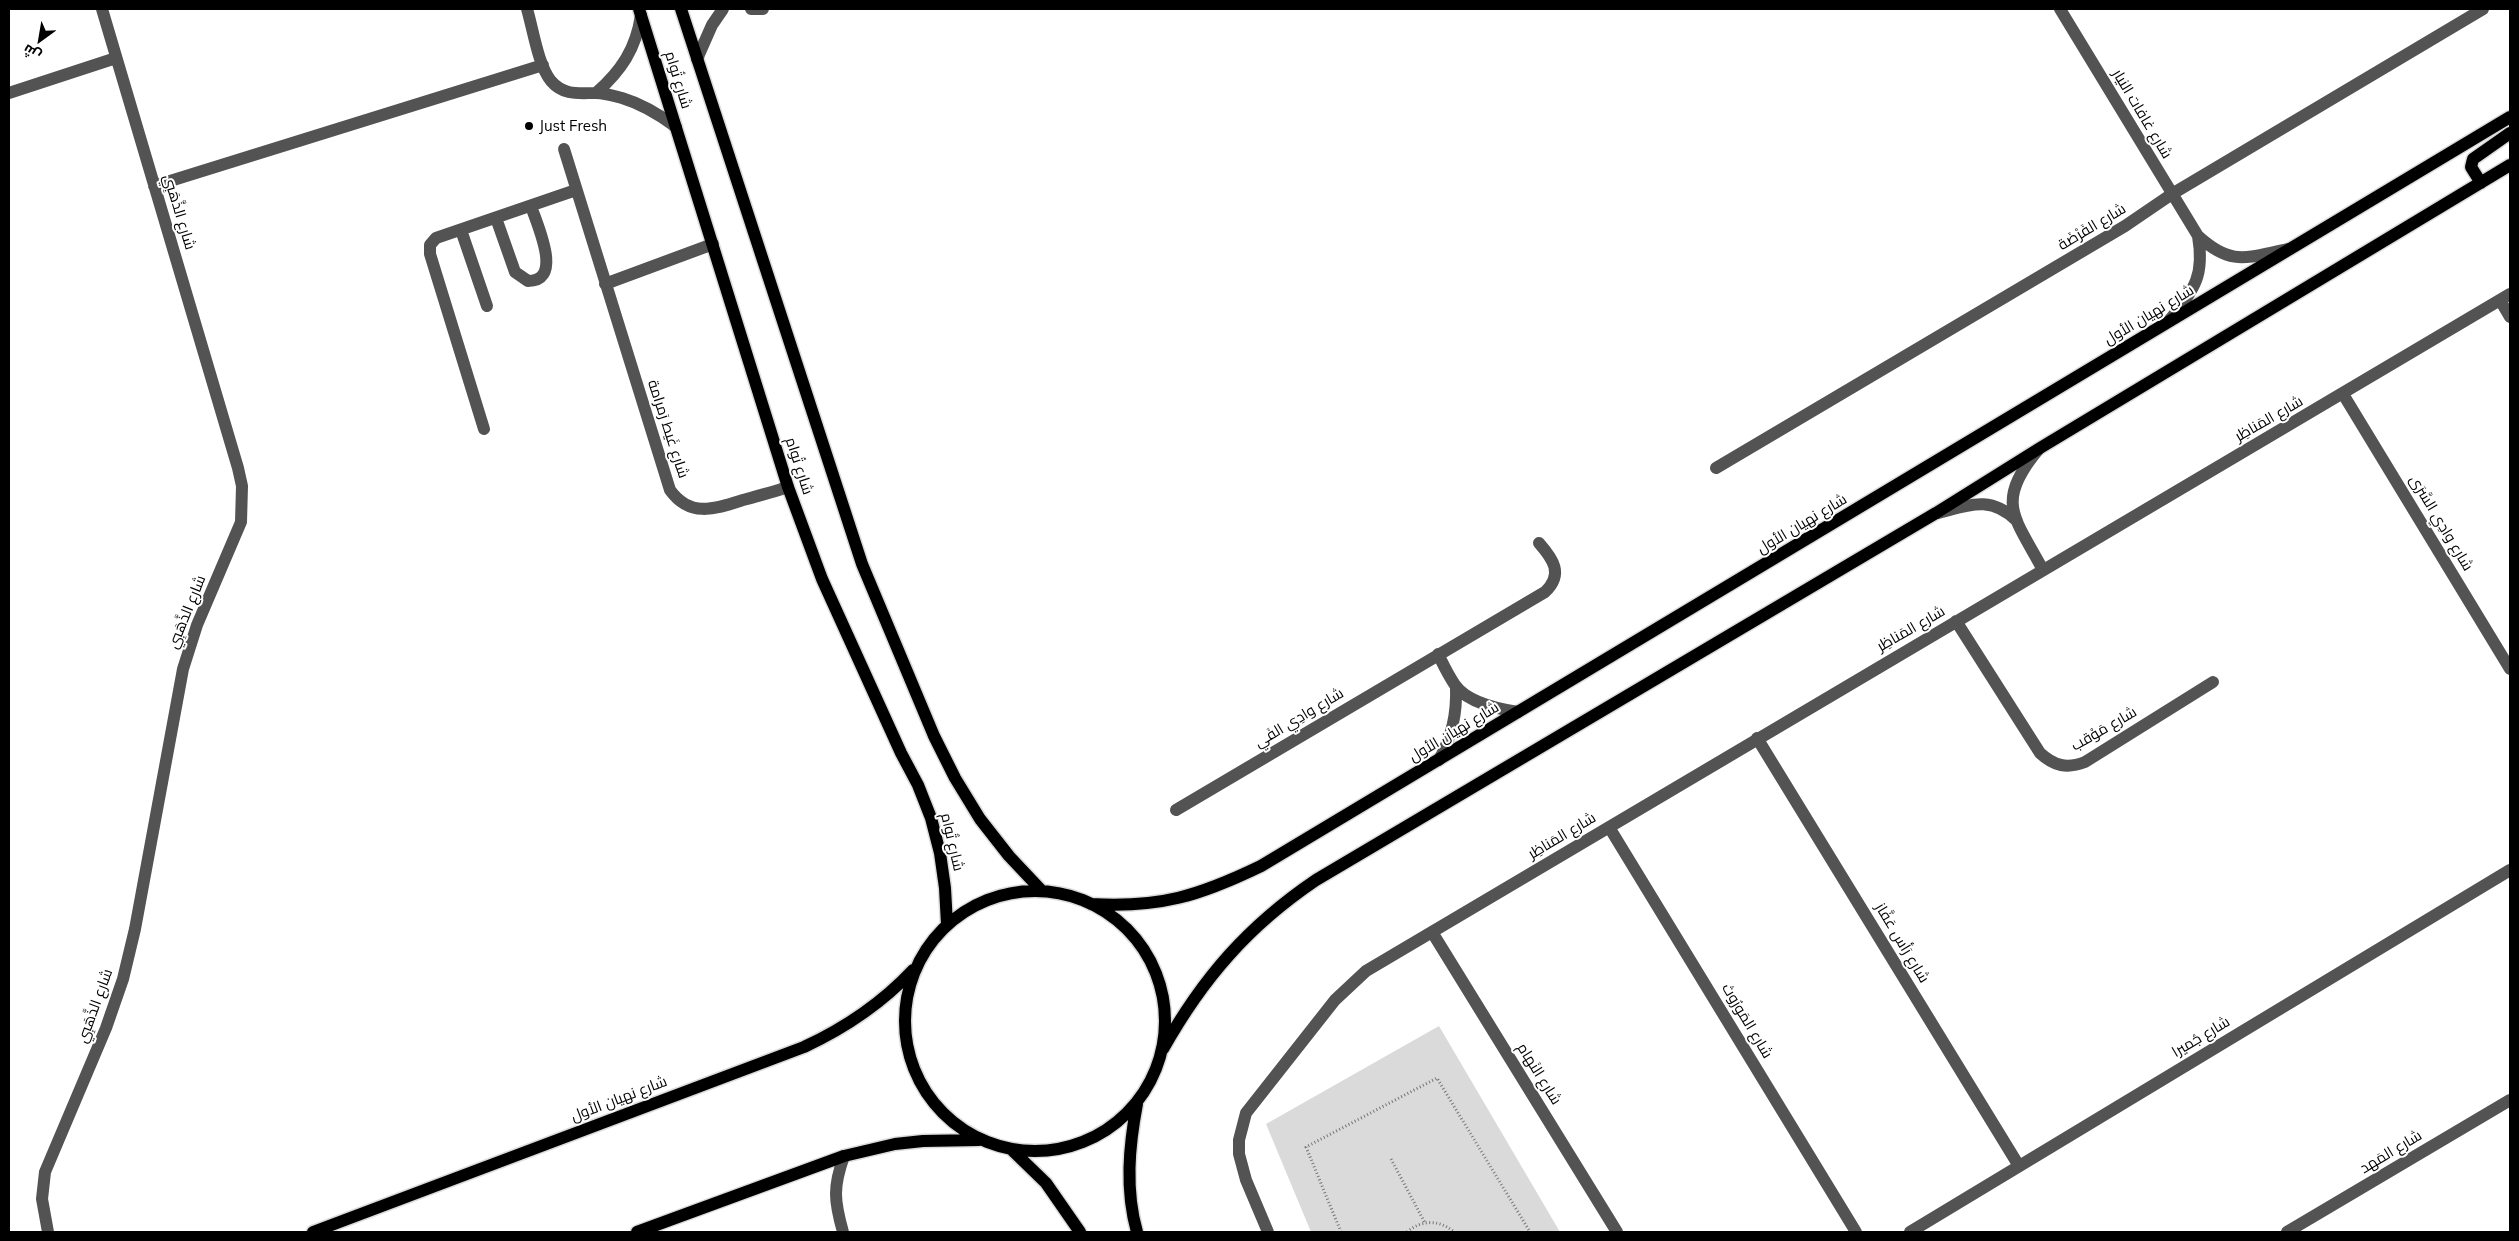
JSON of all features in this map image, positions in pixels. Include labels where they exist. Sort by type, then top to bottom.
[{"type":"main road","name":"شارع تُوام","points":[[682,9],[866,573],[934,736],[955,778],[980,819],[1009,856],[1042,891]]},
{"type":"main road","name":"شارع تُوام","points":[[640,12],[788,487],[822,579],[931,818],[941,862],[946,924]]},
{"type":"main road","name":"شارع نهيان الأول","points":[[1091,904],[1126,906],[1162,903],[1196,895],[1269,862],[2510,117]]},
{"type":"main road","points":[[2481,183],[2470,167],[2472,159],[2510,133]]},
{"type":"main road","points":[[1163,1049],[1165,1006],[1152,964],[1127,929],[1110,915],[1075,897],[1042,891],[1016,892],[992,898],[968,909],[946,924],[933,939],[918,964],[907,998],[905,1023],[907,1047],[914,1070],[926,1092],[941,1111],[960,1128],[981,1140],[1012,1150],[1052,1151],[1072,1147],[1108,1130],[1137,1104],[1152,1081],[1163,1049],[1204,983],[1229,953],[1286,900],[1316,880],[1936,513],[2040,448],[2510,166]]},
{"type":"main road","name":"شارع نهيان الأول","points":[[313,1232],[804,1047],[832,1033],[866,1012],[902,982],[918,964]]},
{"type":"main road","points":[[1137,1104],[1129,1165],[1130,1196],[1137,1232]]},
{"type":"main road","points":[[637,1232],[844,1156],[885,1146],[923,1141],[981,1140]]},
{"type":"main road","points":[[1012,1150],[1046,1183],[1080,1232]]},
{"type":"street","name":"شارع الذَّهَبِي","points":[[49,1231],[42,1199],[45,1172],[106,1028],[123,979],[136,929],[183,669],[197,625],[235,539],[241,522],[243,504],[238,468],[102,9]]},
{"type":"street","points":[[527,9],[543,65],[551,81],[561,89],[572,94],[596,93],[638,104],[676,127]]},
{"type":"street","points":[[697,59],[712,25],[723,9]]},
{"type":"street","points":[[751,9],[763,9]]},
{"type":"street","name":"شارع غافات النيار","points":[[2060,9],[2198,236],[2217,252],[2234,257],[2242,258],[2289,249]]},
{"type":"street","name":"شارع الفَرْضَة","points":[[1716,468],[2125,226],[2172,194],[2483,9]]},
{"type":"street","points":[[596,93],[619,71],[628,58],[634,45],[640,12]]},
{"type":"street","points":[[9,93],[116,58]]},
{"type":"street","points":[[154,186],[543,65]]},
{"type":"street","name":"شارع غَيط رَمرامة","points":[[564,149],[667,482],[675,497],[688,507],[705,510],[788,487]]},
{"type":"street","points":[[484,429],[429,250],[436,238],[576,190]]},
{"type":"street","points":[[496,218],[515,272],[528,281],[538,280],[546,272],[547,261],[532,206]]},
{"type":"street","points":[[461,230],[488,306]]},
{"type":"street","name":"شارع غافات النيار","points":[[2167,324],[2197,283],[2201,259],[2198,236]]},
{"type":"street","points":[[605,284],[713,244]]},
{"type":"street","points":[[2505,297],[2510,317]]},
{"type":"street","name":"شارع المَناظِر","points":[[1268,1232],[1246,1180],[1239,1154],[1242,1126],[1246,1113],[1335,1000],[1350,985],[1384,959],[2505,297]]},
{"type":"street","name":"شارع وادِي السَّرَى","points":[[2343,394],[2510,669]]},
{"type":"street","points":[[2040,448],[2022,470],[2014,486],[2012,504],[2017,521],[2043,570]]},
{"type":"street","points":[[1936,513],[1981,503],[1997,506],[2017,521]]},
{"type":"street","name":"شارع وادِي الفَي","points":[[1176,810],[1550,587],[1555,576],[1555,565],[1539,543]]},
{"type":"street","name":"شارع مَوْقب","points":[[1956,621],[2040,753],[2060,766],[2085,762],[2213,682]]},
{"type":"street","points":[[1438,654],[1456,686],[1485,704],[1518,712]]},
{"type":"street","points":[[1439,760],[1449,740],[1455,717],[1456,686]]},
{"type":"street","name":"شارع رَأس عَفَّاز","points":[[1757,738],[2019,1166]]},
{"type":"street","name":"شارع المَورُوث","points":[[1609,826],[1856,1232]]},
{"type":"street","name":"شارع جُميرا","points":[[1910,1232],[2510,870]]},
{"type":"street","name":"شارع النَهام","points":[[1432,932],[1617,1232]]},
{"type":"street","name":"شارع المَهد","points":[[2288,1232],[2510,1100]]},
{"type":"street","points":[[841,1232],[834,1198],[837,1177],[844,1156]]},
{"type":"path","points":[[1341,1232],[1306,1147],[1437,1078],[1530,1232]]},
{"type":"path","points":[[1391,1159],[1425,1223]]},
{"type":"path","points":[[1407,1232],[1425,1223],[1444,1225],[1454,1232]]},
{"type":"shaded area","points":[[1439,1026],[1560,1232],[1311,1232],[1266,1124]]},
{"type":"place","name":"Just Fresh","points":[[529,126]]}]
